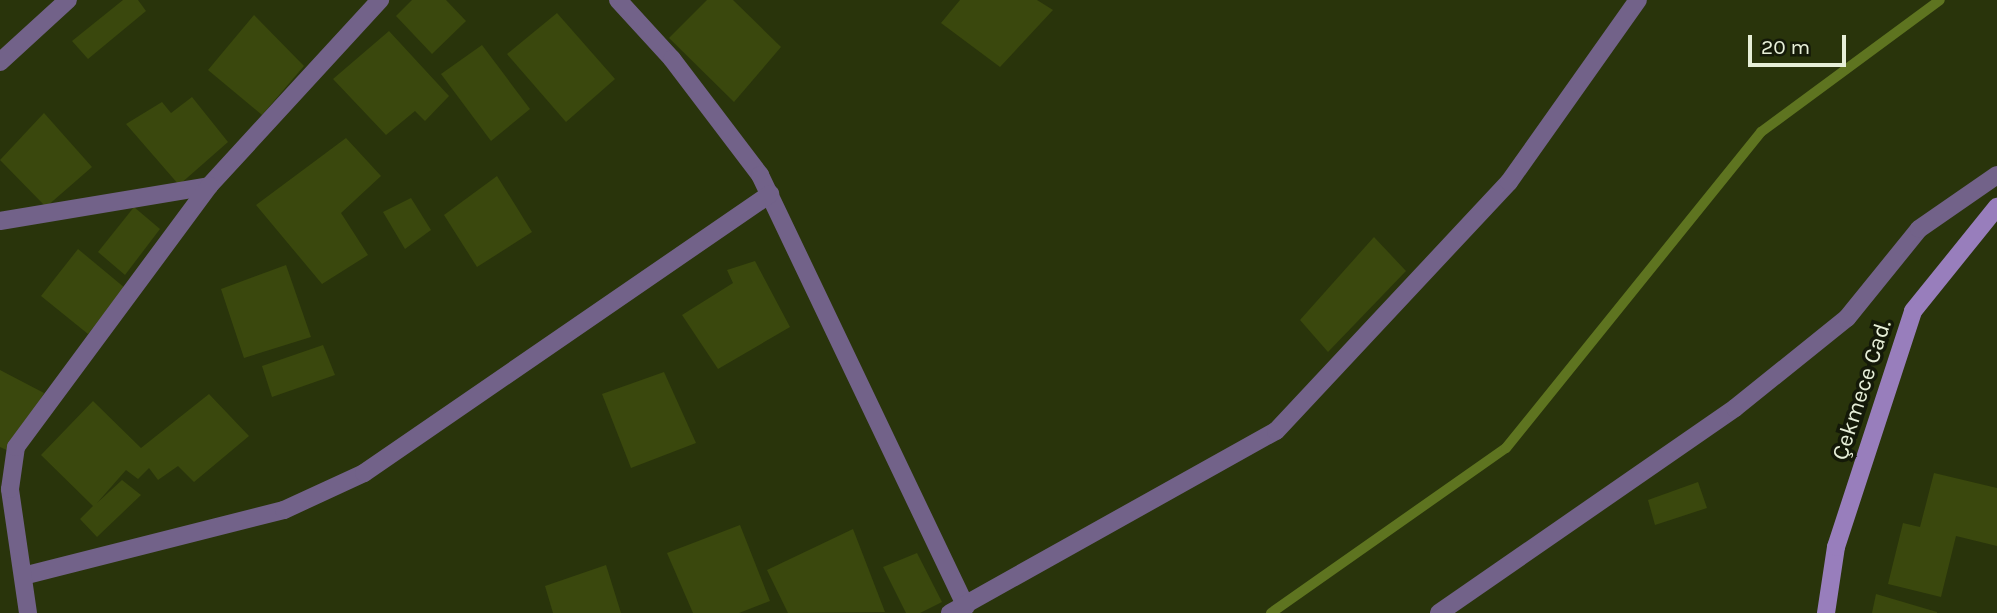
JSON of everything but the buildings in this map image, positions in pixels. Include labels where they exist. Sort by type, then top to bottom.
[{"type":"street","points":[[0,62],[68,0]]},
{"type":"street","points":[[28,613],[10,488],[16,447],[209,186],[380,0]]},
{"type":"street","points":[[618,0],[672,59],[760,175],[958,610],[1276,432],[1509,182],[1638,0]]},
{"type":"street","points":[[1439,613],[1735,408],[1847,318],[1919,229],[1997,175]]},
{"type":"street","points":[[0,221],[209,186]]},
{"type":"street","points":[[23,576],[284,510],[364,473],[770,194]]},
{"type":"street","name":"Çekmece Cad.","points":[[1826,613],[1836,547],[1913,311],[1997,207]]},
{"type":"waterway","points":[[1271,613],[1506,448],[1761,132],[1940,0]]}]
